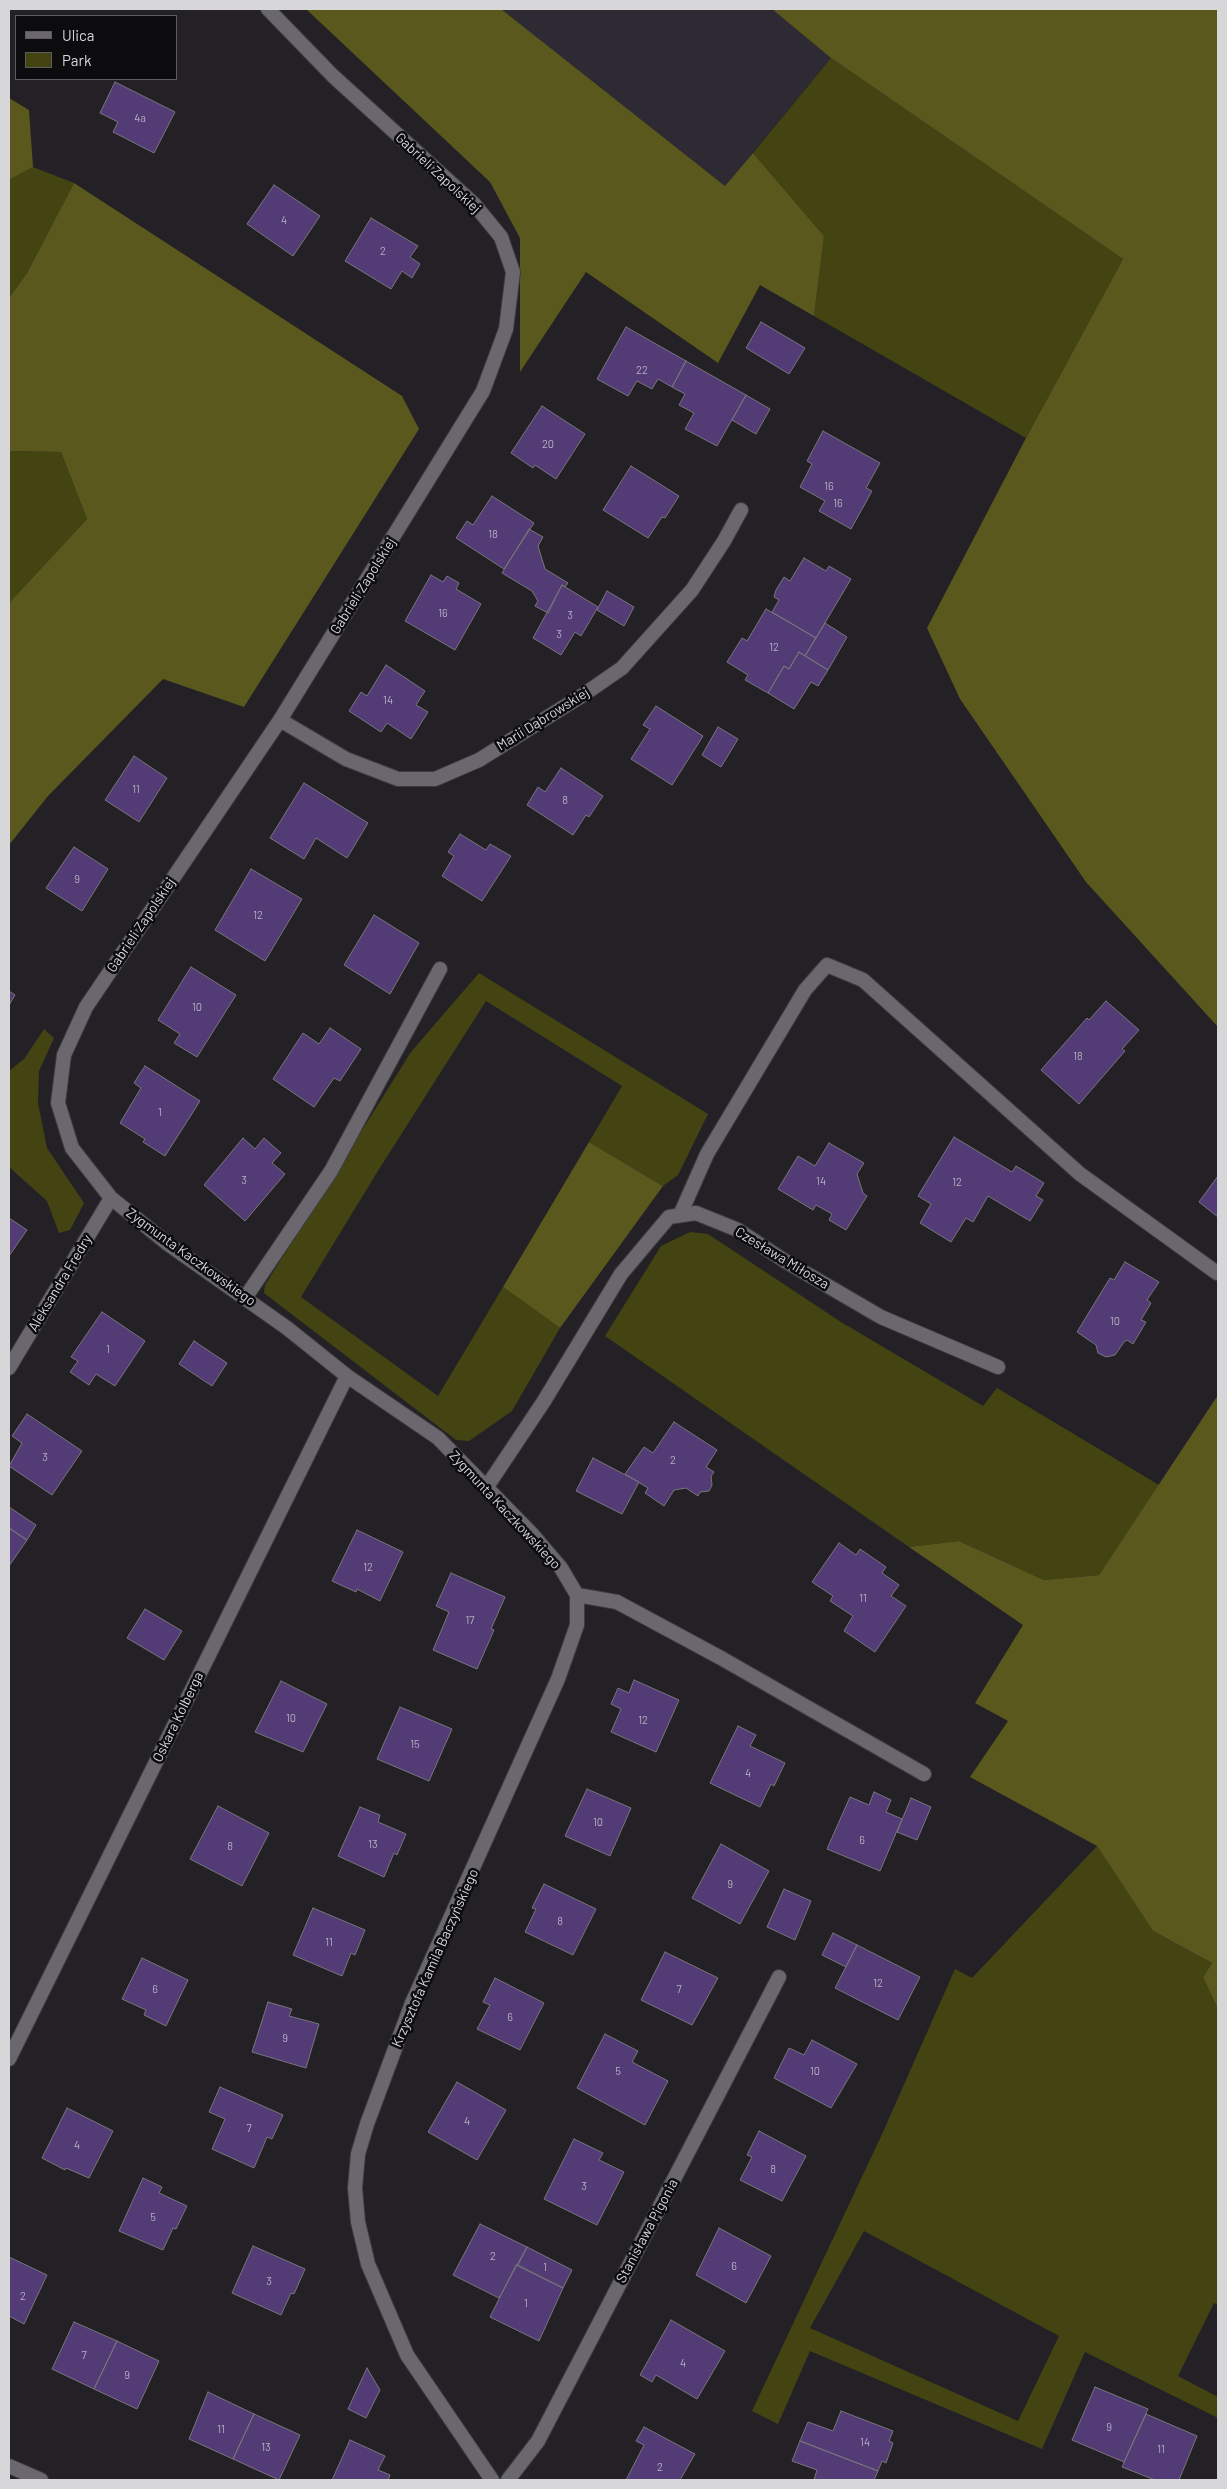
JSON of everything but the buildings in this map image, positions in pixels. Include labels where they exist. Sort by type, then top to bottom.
[{"type":"street","name":"Gabrieli Zapolskiej","points":[[111,1198],[72,1148],[58,1103],[64,1055],[86,1007],[280,720],[483,391],[506,329],[513,272],[502,237],[474,204],[333,76],[268,9]]},
{"type":"street","name":"Marii Dąbrowskiej","points":[[280,720],[346,759],[398,779],[435,779],[479,760],[583,695],[622,668],[692,590],[724,541],[741,510]]},
{"type":"street","points":[[486,1488],[544,1401],[621,1274],[669,1217],[680,1215],[707,1154],[805,990],[827,965],[863,980],[1080,1174],[1217,1273]]},
{"type":"street","points":[[245,1298],[331,1171],[440,969]]},
{"type":"street","name":"Zygmunta Kaczkowskiego","points":[[111,1198],[168,1244],[287,1328],[347,1376],[438,1438],[532,1534],[561,1568],[577,1596]]},
{"type":"street","name":"Aleksandra Fredry","points":[[9,1368],[111,1198]]},
{"type":"street","name":"Czesława Miłosza","points":[[680,1215],[696,1213],[738,1230],[785,1261],[881,1317],[998,1367]]},
{"type":"street","name":"Oskara Kolberga","points":[[9,2059],[347,1376]]},
{"type":"street","points":[[577,1596],[617,1602],[730,1663],[924,1774]]},
{"type":"street","name":"Krzysztofa Kamila Baczyńskiego","points":[[492,2480],[407,2355],[368,2264],[358,2222],[355,2188],[358,2154],[367,2124],[412,2003],[558,1679],[577,1625],[577,1596]]},
{"type":"street","name":"Stanisława Pigonia","points":[[508,2480],[538,2441],[779,1977]]},
{"type":"street","points":[[9,2466],[41,2480]]},
{"type":"shaded area","points":[[306,9],[501,9],[725,186],[753,153],[824,236],[814,316],[760,285],[718,363],[586,272],[520,372],[520,238],[490,182]]},
{"type":"shaded area","points":[[501,9],[772,9],[831,58],[725,186]]},
{"type":"shaded area","points":[[772,9],[1218,9],[1218,1027],[1086,882],[960,699],[927,628],[1026,438],[1123,259],[831,58]]},
{"type":"shaded area","points":[[9,98],[29,110],[33,167],[9,180]]},
{"type":"shaded area","points":[[74,183],[402,396],[419,429],[244,707],[163,679],[48,796],[9,845],[9,603],[87,519],[61,452],[9,451],[9,298],[27,273]]},
{"type":"shaded area","points":[[589,1142],[663,1186],[560,1328],[503,1287]]},
{"type":"shaded area","points":[[1218,1395],[1218,2009],[1203,1977],[1212,1963],[1153,1931],[1097,1846],[970,1777],[1008,1721],[975,1703],[1023,1625],[909,1547],[959,1541],[1044,1580],[1099,1575]]},
{"type":"green space","points":[[831,58],[1123,259],[1026,438],[814,316],[824,236],[753,153]]},
{"type":"green space","points":[[33,167],[74,183],[27,273],[9,298],[9,180]]},
{"type":"green space","points":[[9,451],[61,452],[87,519],[9,603]]},
{"type":"green space","points":[[479,973],[708,1114],[678,1175],[663,1186],[589,1142],[622,1086],[486,1001],[376,1174],[301,1297],[438,1396],[503,1287],[560,1328],[512,1411],[469,1441],[456,1440],[264,1293],[265,1285],[411,1052]]},
{"type":"green space","points":[[44,1029],[54,1038],[39,1071],[38,1103],[47,1148],[84,1203],[70,1230],[59,1233],[47,1201],[9,1167],[9,1071],[24,1059]]},
{"type":"green space","points":[[690,1232],[708,1234],[841,1322],[983,1406],[997,1388],[1159,1485],[1099,1575],[1044,1580],[959,1541],[909,1547],[605,1336],[661,1246]]},
{"type":"green space","points":[[1097,1846],[1153,1931],[1212,1963],[1203,1977],[1218,2009],[1218,2305],[1214,2303],[1178,2376],[1218,2397],[1218,2418],[1085,2352],[1042,2449],[810,2351],[778,2424],[752,2411],[883,2132],[955,1969],[972,1978]],"holes":[[[864,2231],[1059,2336],[1018,2421],[810,2328]]]}]
